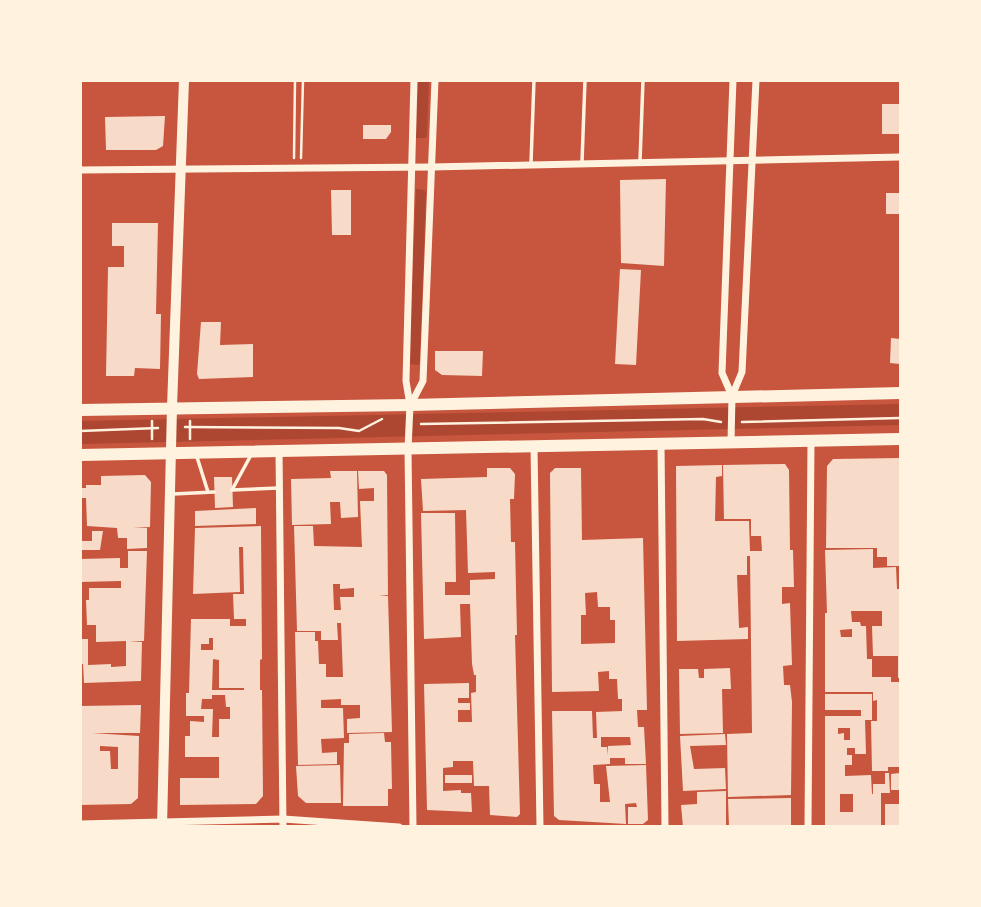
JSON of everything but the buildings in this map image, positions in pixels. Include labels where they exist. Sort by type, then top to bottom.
[{"type":"main road","points":[[163,824],[172,407],[184,80]]},
{"type":"main road","points":[[80,410],[901,393]]},
{"type":"main road","points":[[80,455],[901,439]]},
{"type":"street","points":[[413,827],[408,449],[411,405],[406,382],[414,80]]},
{"type":"street","points":[[411,405],[423,381],[435,80]]},
{"type":"street","points":[[732,396],[722,373],[733,80]]},
{"type":"street","points":[[731,442],[732,396],[742,372],[756,80]]},
{"type":"street","points":[[80,170],[432,167],[901,156]]},
{"type":"street","points":[[808,827],[811,441]]},
{"type":"street","points":[[660,444],[666,827]]},
{"type":"street","points":[[534,446],[540,827]]},
{"type":"street","points":[[279,450],[283,823]]},
{"type":"street","points":[[80,824],[283,823],[399,827]]},
{"type":"lane","points":[[531,163],[534,80]]},
{"type":"lane","points":[[582,162],[585,80]]},
{"type":"lane","points":[[640,161],[643,80]]},
{"type":"lane","points":[[254,451],[232,490],[280,488]]},
{"type":"lane","points":[[193,452],[208,492]]},
{"type":"lane","points":[[171,494],[214,492]]},
{"type":"path","points":[[294,146],[295,80]]},
{"type":"path","points":[[301,145],[303,80]]},
{"type":"path","points":[[189,407],[193,452]]},
{"type":"path","points":[[152,453],[153,408]]},
{"type":"path","points":[[410,418],[417,418],[422,425],[702,419],[731,423],[901,418]]},
{"type":"path","points":[[80,431],[172,427],[359,430],[382,419]]},
{"type":"shaded area","points":[[418,81],[429,81],[426,138],[416,138]]},
{"type":"shaded area","points":[[416,189],[426,193],[419,365],[409,364]]},
{"type":"shaded area","points":[[900,404],[900,425],[81,444],[80,421]]}]
